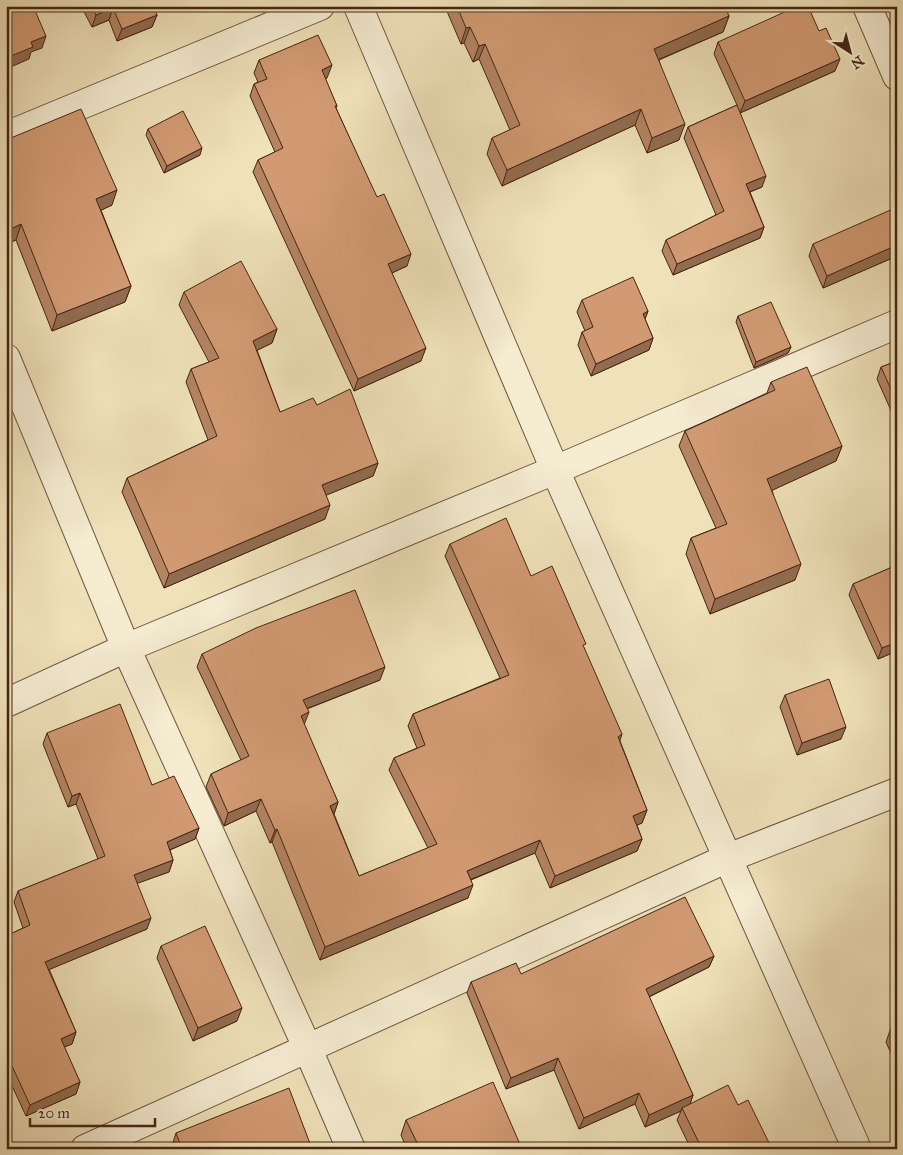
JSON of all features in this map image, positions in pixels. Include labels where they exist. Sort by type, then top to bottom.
[{"type":"street","points":[[6,136],[320,6]]},
{"type":"street","points":[[358,6],[555,470],[857,1149]]},
{"type":"street","points":[[866,6],[897,76]]},
{"type":"street","points":[[6,703],[126,648],[555,470],[897,324]]},
{"type":"street","points":[[6,358],[126,648],[307,1047],[351,1149]]},
{"type":"street","points":[[85,1149],[728,858],[897,792]]},
{"type":"building","points":[[6,6],[33,6],[46,36],[31,42],[33,47],[6,58]]},
{"type":"building","points":[[91,6],[153,6],[157,15],[122,29],[113,8],[96,15]]},
{"type":"building","points":[[457,6],[724,6],[729,16],[654,49],[685,124],[652,138],[641,109],[507,170],[492,138],[520,125],[485,44],[479,46],[470,27],[466,28]]},
{"type":"building","points":[[798,6],[808,6],[819,31],[826,28],[840,59],[745,101],[718,42]]},
{"type":"building","points":[[318,35],[332,65],[322,70],[337,106],[335,106],[377,197],[384,194],[411,254],[388,264],[426,348],[358,379],[258,160],[283,148],[254,84],[267,79],[259,60]]},
{"type":"building","points":[[737,105],[766,176],[746,184],[764,227],[677,264],[666,240],[724,211],[688,127]]},
{"type":"building","points":[[81,109],[117,190],[96,199],[131,286],[57,315],[21,224],[11,229],[6,219],[6,140]]},
{"type":"building","points":[[183,111],[202,148],[167,166],[148,129]]},
{"type":"building","points":[[895,208],[897,212],[897,245],[827,276],[813,244]]},
{"type":"building","points":[[241,261],[277,329],[253,341],[280,412],[313,398],[317,405],[350,389],[378,463],[322,485],[330,505],[169,574],[127,478],[217,436],[191,369],[219,358],[184,292]]},
{"type":"building","points":[[633,277],[648,311],[643,314],[653,338],[596,364],[582,332],[593,327],[582,300]]},
{"type":"building","points":[[771,302],[791,347],[756,362],[738,316]]},
{"type":"building","points":[[897,361],[897,403],[881,367]]},
{"type":"building","points":[[807,367],[842,446],[767,479],[801,564],[715,599],[691,538],[727,524],[685,431],[775,390],[771,382]]},
{"type":"building","points":[[506,518],[531,576],[552,566],[586,644],[583,645],[622,734],[618,737],[647,810],[633,816],[642,839],[555,876],[540,840],[467,871],[473,885],[325,947],[277,829],[275,830],[261,799],[228,813],[211,774],[249,756],[202,654],[256,628],[355,590],[385,667],[303,700],[309,712],[301,716],[338,802],[330,806],[359,876],[437,844],[394,758],[425,745],[413,714],[509,675],[450,544]]},
{"type":"building","points":[[897,565],[897,642],[882,648],[853,584]]},
{"type":"building","points":[[829,679],[846,727],[802,743],[785,695]]},
{"type":"building","points":[[120,704],[152,785],[174,776],[199,828],[167,842],[173,860],[134,875],[151,918],[45,962],[76,1032],[61,1039],[80,1082],[30,1105],[6,1053],[6,936],[30,925],[18,891],[105,856],[80,793],[72,796],[47,733]]},
{"type":"building","points":[[685,897],[714,956],[646,989],[693,1095],[649,1115],[639,1093],[584,1118],[558,1058],[511,1078],[471,982],[516,963],[521,974]]},
{"type":"building","points":[[205,926],[242,1008],[198,1028],[161,946]]},
{"type":"building","points":[[897,1023],[897,1035],[892,1025]]},
{"type":"building","points":[[493,1082],[522,1149],[420,1149],[406,1120]]},
{"type":"building","points":[[728,1085],[738,1105],[748,1100],[772,1149],[702,1149],[682,1108]]},
{"type":"building","points":[[289,1088],[312,1149],[182,1149],[176,1133]]}]
